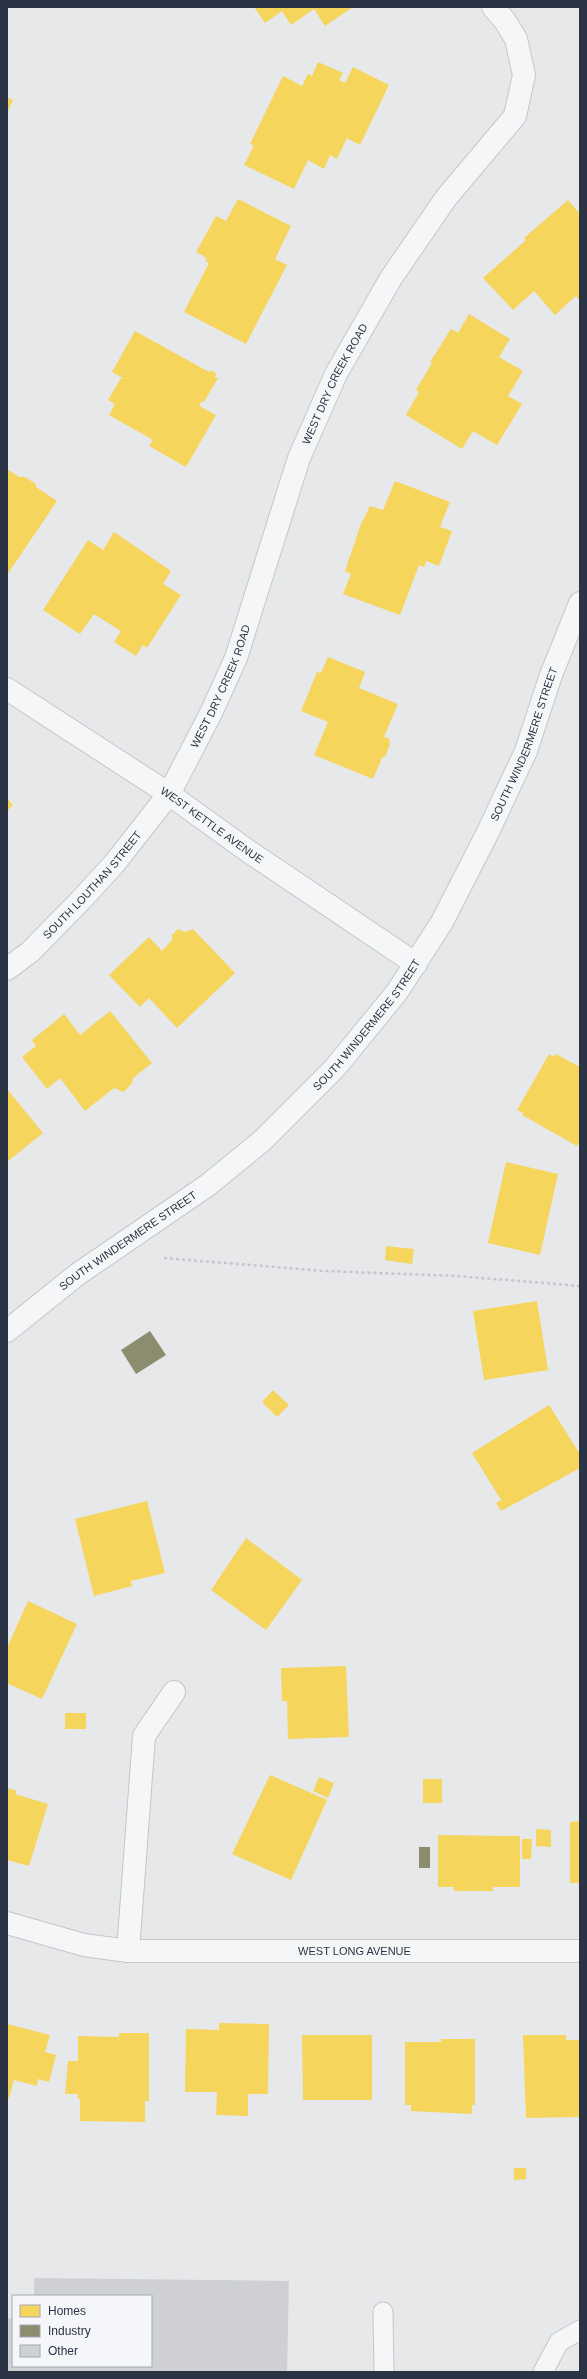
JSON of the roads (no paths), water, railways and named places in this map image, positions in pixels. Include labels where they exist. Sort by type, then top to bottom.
[{"type":"street","name":"WEST DRY CREEK ROAD","points":[[169,794],[211,713],[236,658],[299,458],[336,374],[400,265],[446,198],[515,116],[524,75],[516,39],[505,21],[493,7]]},
{"type":"street","name":"SOUTH WINDERMERE STREET","points":[[7,1331],[78,1274],[208,1185],[263,1140],[334,1070],[397,992],[442,922],[485,839],[526,751],[551,675],[580,603]]},
{"type":"street","name":"WEST KETTLE AVENUE","points":[[7,689],[169,794],[255,856],[416,964]]},
{"type":"street","name":"SOUTH LOUTHAN STREET","points":[[7,969],[30,952],[80,901],[114,864],[169,794]]},
{"type":"street","points":[[128,1951],[144,1736],[174,1692]]},
{"type":"street","name":"WEST LONG AVENUE","points":[[7,1923],[84,1945],[128,1951],[580,1951]]},
{"type":"lane","points":[[384,2312],[384,2372]]},
{"type":"lane","points":[[543,2372],[559,2342],[580,2330]]}]
